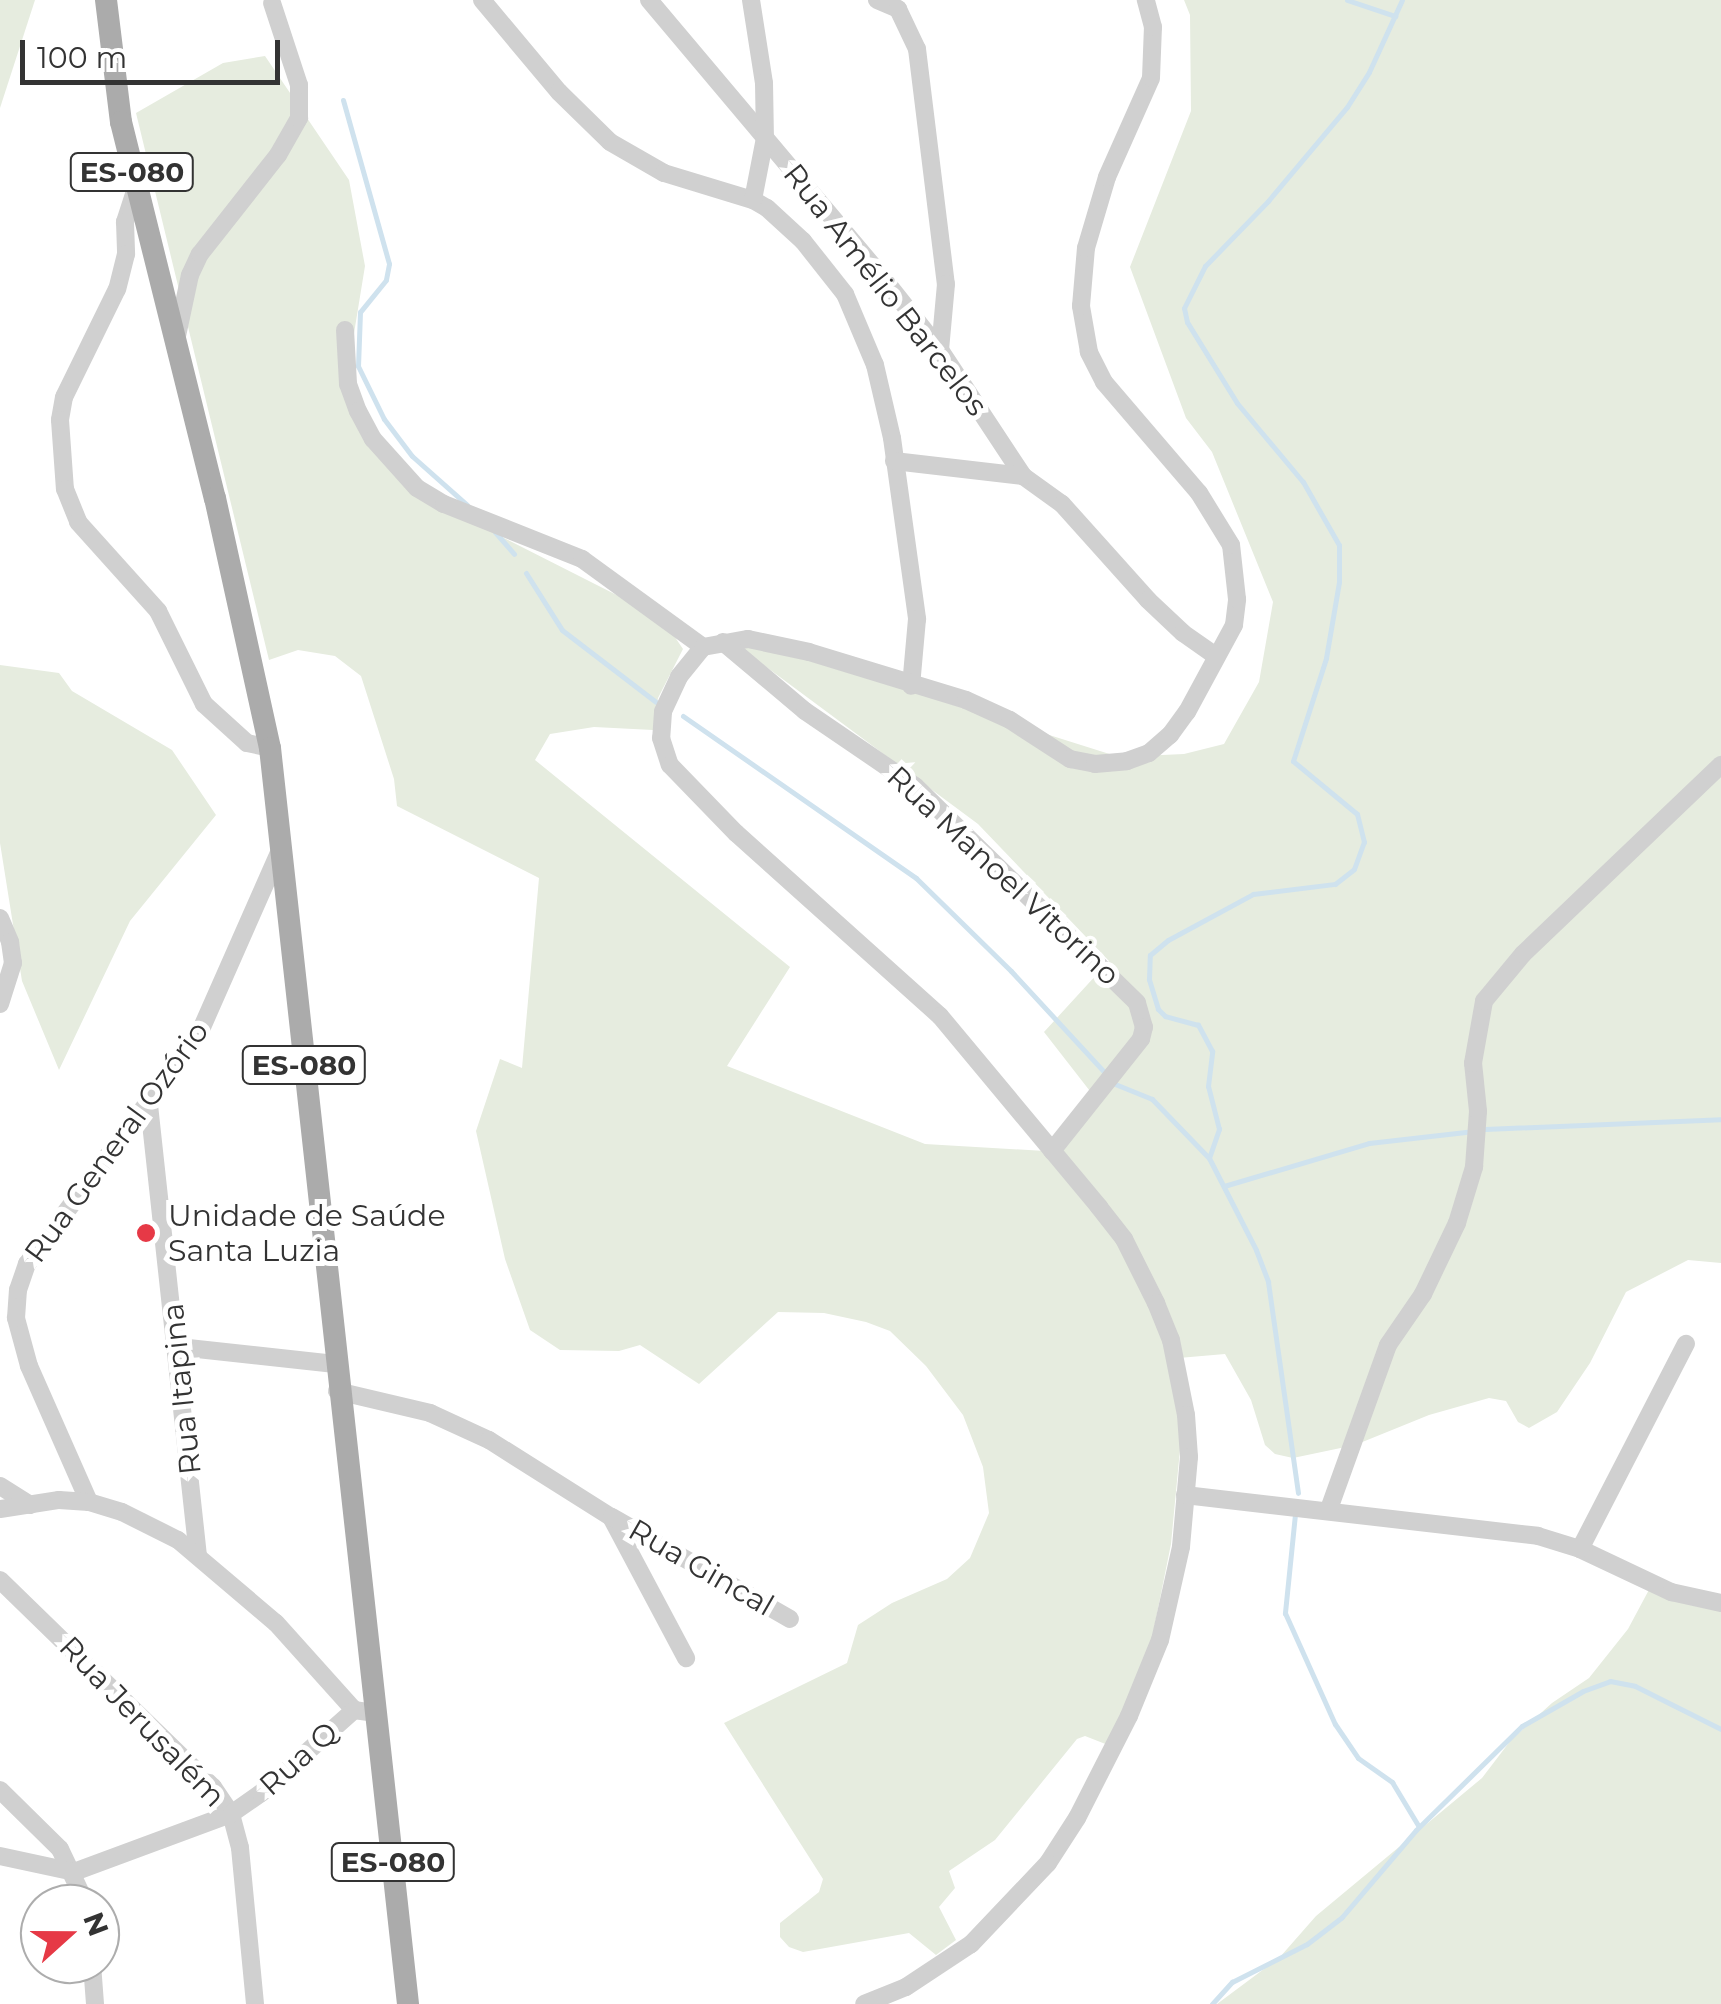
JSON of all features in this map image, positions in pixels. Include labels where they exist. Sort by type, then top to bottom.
[{"type":"main road","name":"ES-080","points":[[106,0],[112,77],[136,188],[176,342],[270,748],[283,842],[335,1364],[366,1712],[408,2004]]},
{"type":"street","points":[[482,0],[559,92],[610,142],[664,173],[753,200],[803,242],[844,294],[874,365],[894,461],[917,619],[911,686]]},
{"type":"street","name":"Rua Amélio Barcelos","points":[[649,0],[831,212],[940,350],[1023,476],[1062,504],[1183,633],[1215,654]]},
{"type":"street","points":[[751,0],[764,82],[765,138],[753,200]]},
{"type":"street","points":[[877,0],[898,8],[916,48],[946,284],[940,350]]},
{"type":"street","points":[[864,2004],[906,1987],[970,1944],[1048,1863],[1076,1818],[1129,1716],[1160,1640],[1181,1548],[1186,1495],[1186,1414],[1171,1340],[1124,1239],[914,990],[736,832],[670,765],[661,738],[664,712],[679,677],[703,647],[748,640],[791,648],[984,707],[1070,759],[1094,764],[1127,761],[1148,752],[1170,735],[1200,689],[1234,624],[1238,598],[1230,545],[1199,493],[1104,382],[1084,331],[1080,280],[1118,146],[1150,78],[1153,27],[1146,0]]},
{"type":"street","points":[[176,342],[190,274],[200,254],[278,156],[299,118],[299,85],[272,3]]},
{"type":"street","points":[[136,188],[125,222],[126,254],[117,290],[64,397],[60,420],[64,488],[78,522],[158,612],[204,704],[247,743],[270,748]]},
{"type":"street","points":[[344,330],[348,384],[358,410],[372,439],[417,488],[460,511],[582,559],[703,647]]},
{"type":"street","points":[[894,461],[1023,476]]},
{"type":"street","name":"Rua Manoel Vitorino","points":[[723,642],[805,711],[915,786],[1138,1003],[1144,1026],[1141,1039],[1052,1151]]},
{"type":"street","points":[[1329,1509],[1388,1344],[1423,1294],[1457,1223],[1474,1167],[1478,1111],[1473,1062],[1484,1002],[1523,954],[1721,765]]},
{"type":"street","name":"Rua General Ozório","points":[[89,1502],[29,1366],[16,1304],[27,1264],[199,1034],[283,842]]},
{"type":"street","points":[[0,918],[10,942],[12,964],[0,1004]]},
{"type":"street","name":"Rua Itapina","points":[[149,1105],[179,1347],[198,1554]]},
{"type":"street","points":[[1580,1549],[1686,1344]]},
{"type":"street","points":[[179,1347],[335,1364]]},
{"type":"street","name":"Rua Gincal","points":[[337,1391],[400,1403],[489,1440],[612,1517],[790,1619]]},
{"type":"street","points":[[0,1486],[30,1505]]},
{"type":"street","points":[[1186,1495],[1329,1509],[1420,1524],[1505,1530],[1580,1549],[1671,1592],[1721,1603]]},
{"type":"street","points":[[0,1509],[89,1502],[136,1518],[198,1554],[276,1623],[366,1712]]},
{"type":"street","points":[[612,1517],[686,1658]]},
{"type":"street","name":"Rua Jerusalém","points":[[0,1580],[212,1788],[231,1814],[240,1848],[255,2004]]},
{"type":"street","name":"Rua Q","points":[[74,1872],[231,1814],[366,1712]]},
{"type":"street","points":[[0,1790],[60,1849],[78,1884]]},
{"type":"street","points":[[0,1856],[74,1872]]},
{"type":"shaded area","points":[[0,0],[35,0],[0,108]]},
{"type":"shaded area","points":[[1184,0],[1721,0],[1721,1263],[1688,1260],[1626,1292],[1590,1363],[1557,1412],[1529,1428],[1518,1422],[1506,1401],[1489,1398],[1429,1415],[1355,1445],[1293,1458],[1275,1454],[1265,1445],[1251,1400],[1225,1354],[1167,1359],[1185,1397],[1171,1544],[1151,1643],[1108,1745],[1085,1736],[1077,1739],[995,1840],[949,1871],[955,1888],[939,1907],[956,1940],[936,1955],[909,1933],[803,1952],[789,1947],[780,1937],[780,1923],[819,1892],[823,1879],[724,1723],[847,1663],[858,1625],[892,1603],[947,1579],[970,1558],[989,1513],[983,1467],[963,1415],[926,1366],[890,1331],[866,1322],[824,1313],[778,1312],[699,1384],[640,1345],[619,1351],[560,1350],[530,1330],[505,1259],[476,1131],[500,1059],[522,1068],[539,878],[397,806],[394,779],[361,676],[335,656],[298,650],[269,660],[136,113],[223,63],[265,56],[349,180],[365,266],[349,364],[369,423],[417,494],[662,618],[683,649],[658,698],[653,730],[594,727],[550,734],[535,760],[790,967],[727,1066],[925,1144],[1045,1151],[1100,1104],[1044,1032],[1109,961],[978,824],[738,646],[779,650],[1119,757],[1184,754],[1224,744],[1259,682],[1273,602],[1212,452],[1186,418],[1130,267],[1191,111],[1190,15]]},
{"type":"shaded area","points":[[0,665],[59,673],[72,691],[172,750],[216,815],[130,921],[59,1070],[22,981],[0,843]]},
{"type":"shaded area","points":[[1651,1586],[1721,1607],[1721,2004],[1217,2004],[1280,1957],[1316,1916],[1482,1778],[1511,1740],[1552,1703],[1589,1678],[1628,1629]]},
{"type":"waterway","points":[[1347,0],[1395,16]]},
{"type":"waterway","points":[[1209,1158],[1219,1129],[1208,1086],[1212,1051],[1198,1025],[1165,1016],[1158,1009],[1149,979],[1150,955],[1168,940],[1253,894],[1335,884],[1354,869],[1364,842],[1357,814],[1293,761],[1326,658],[1339,582],[1339,545],[1303,482],[1237,403],[1187,322],[1184,308],[1205,266],[1268,201],[1347,107],[1369,72],[1402,0]]},
{"type":"waterway","points":[[343,100],[389,264],[386,280],[360,312],[358,366],[384,419],[412,456],[467,505]]},
{"type":"waterway","points":[[495,532],[514,554]]},
{"type":"waterway","points":[[526,573],[562,630],[656,702]]},
{"type":"waterway","points":[[683,716],[916,878],[1011,971],[1105,1073]]},
{"type":"waterway","points":[[1115,1084],[1152,1099],[1209,1158],[1256,1250],[1268,1282],[1298,1493]]},
{"type":"waterway","points":[[1485,1129],[1721,1119]]},
{"type":"waterway","points":[[1224,1186],[1369,1143],[1474,1131]]},
{"type":"waterway","points":[[1295,1514],[1285,1613],[1335,1724],[1358,1758],[1392,1782],[1419,1827]]},
{"type":"waterway","points":[[1212,2004],[1232,1982],[1307,1944],[1342,1917],[1416,1830],[1522,1726],[1583,1691],[1610,1681],[1635,1686],[1721,1729]]},
{"type":"place","name":"Unidade de Saúde Santa Luzia","points":[[146,1233]]}]
